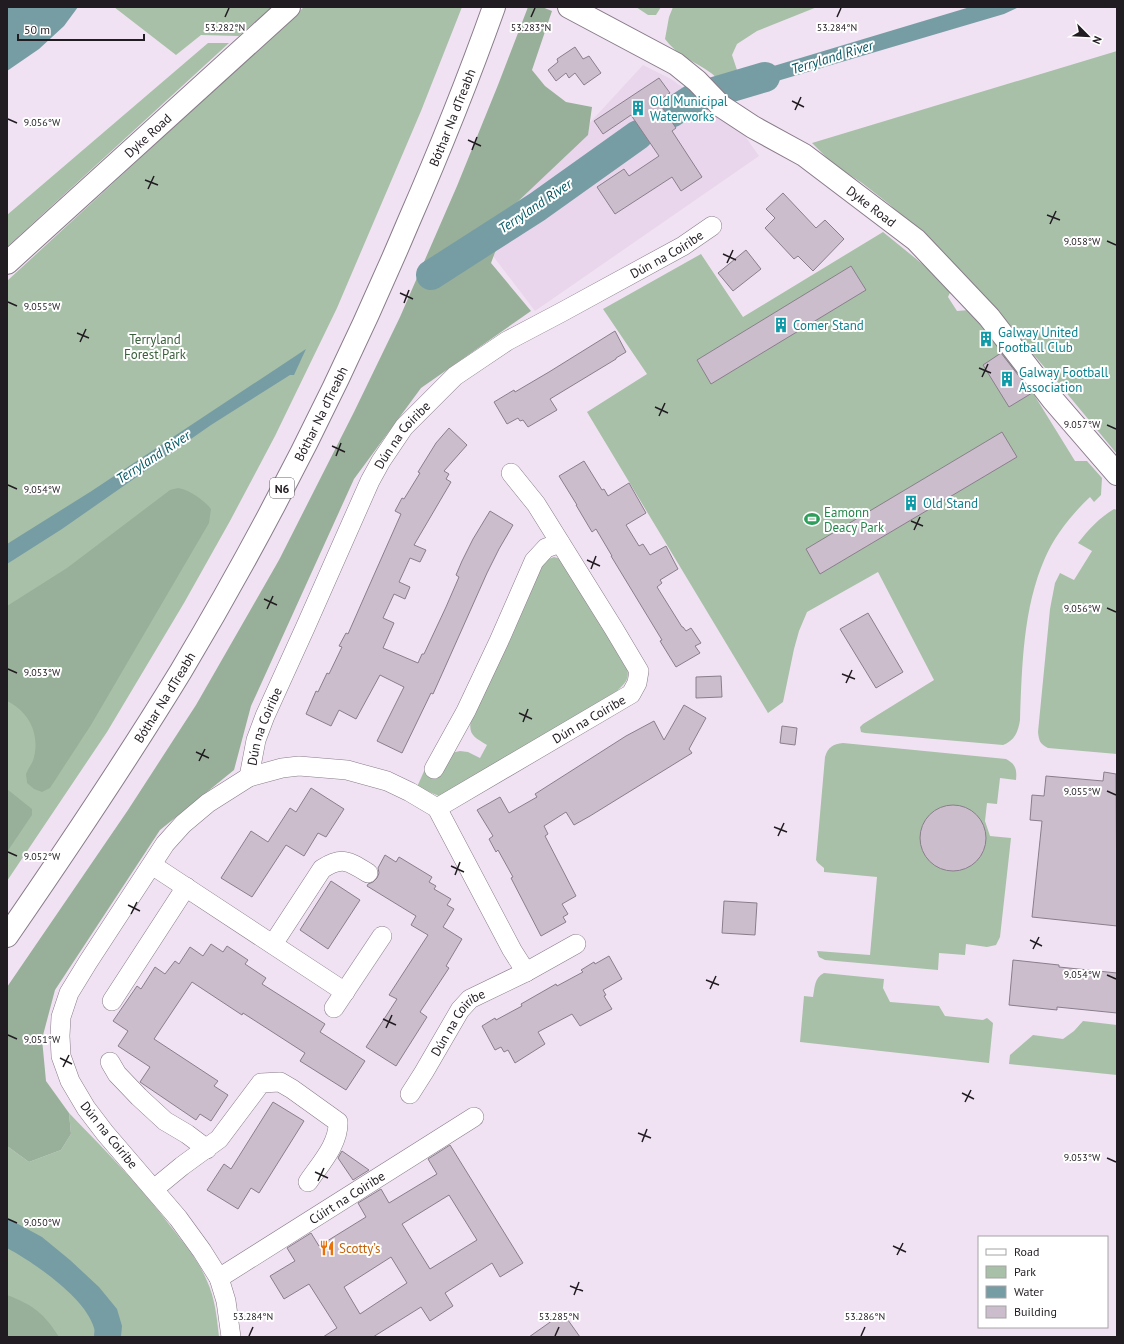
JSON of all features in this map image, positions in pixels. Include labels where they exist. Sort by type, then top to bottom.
[{"type":"main road","name":"Dyke Road","points":[[7,263],[289,7]]},
{"type":"main road","name":"Bóthar Na dTreabh","points":[[7,936],[72,842],[181,670],[237,572],[306,443],[388,272],[474,64],[494,7]]},
{"type":"main road","name":"Dyke Road","points":[[569,7],[676,64],[697,81],[721,106],[753,127],[804,155],[916,240],[989,317],[1053,400],[1117,474]]},
{"type":"street","name":"Dún na Coiribe","points":[[249,777],[256,740],[265,716],[306,628],[370,481],[380,461],[404,427],[455,376],[507,341],[683,246],[712,226]]},
{"type":"street","name":"Dún na Coiribe","points":[[231,1337],[226,1301],[219,1278],[182,1223],[105,1133],[86,1108],[70,1081],[62,1056],[60,1036],[61,1017],[69,993],[166,844],[183,824],[208,803],[249,777],[282,768],[299,766],[347,770],[387,781],[410,792],[437,808],[631,694],[637,683],[639,671],[536,504],[511,473]]},
{"type":"street","points":[[434,770],[466,712],[499,642],[534,561],[546,548],[560,543]]},
{"type":"street","points":[[437,808],[491,912],[526,972]]},
{"type":"street","points":[[273,944],[322,869],[332,862],[343,861],[354,864],[368,873]]},
{"type":"street","points":[[152,865],[345,992]]},
{"type":"street","points":[[112,1001],[186,887]]},
{"type":"street","points":[[334,1008],[382,936]]},
{"type":"street","name":"Dún na Coiribe","points":[[410,1094],[457,1015],[470,999],[526,972],[576,944]]},
{"type":"street","points":[[110,1062],[117,1074],[160,1116],[207,1148]]},
{"type":"street","points":[[154,1189],[219,1139],[261,1083],[280,1082],[338,1122],[338,1131],[333,1144],[308,1182]]},
{"type":"street","name":"Cúirt na Coiribe","points":[[219,1278],[474,1117]]},
{"type":"shaded area","points":[[643,65],[671,79],[701,101],[745,136],[759,156],[535,311],[490,252],[502,213],[573,141]]},
{"type":"green space","points":[[114,7],[272,7],[239,36],[201,35],[176,55]]},
{"type":"green space","name":"Terryland Forest Park","points":[[304,7],[462,7],[421,111],[337,308],[275,436],[184,603],[107,732],[7,881],[7,281]]},
{"type":"green space","points":[[528,7],[542,7],[552,11],[532,70],[545,86],[566,102],[592,107],[588,135],[512,207],[491,263],[531,311],[421,388],[354,479],[251,706],[234,770],[160,830],[55,990],[42,1039],[46,1081],[69,1113],[71,1134],[61,1150],[29,1162],[7,1146],[7,987],[128,810],[196,705],[279,560],[400,317],[457,186]]},
{"type":"green space","points":[[636,7],[661,7],[656,15],[648,15]]},
{"type":"green space","points":[[673,7],[817,7],[757,31],[737,44],[732,55],[737,70],[731,78],[720,82],[711,73],[675,50],[665,39],[669,17]]},
{"type":"green space","points":[[208,43],[229,43],[7,247],[7,215]]},
{"type":"green space","points":[[1117,51],[1117,454],[1055,379],[961,273],[889,204],[862,183],[833,164],[812,143]]},
{"type":"green space","name":"Eamonn Deacy Park","points":[[883,232],[952,288],[948,297],[957,311],[969,310],[1007,351],[1075,461],[1087,461],[1102,478],[1101,495],[1094,502],[1090,497],[1077,510],[1064,525],[1045,558],[1032,597],[1028,617],[1023,658],[1020,720],[1017,732],[1013,738],[1003,745],[861,732],[860,727],[863,724],[934,680],[878,572],[807,612],[799,631],[794,649],[783,702],[768,713],[587,412],[647,374],[603,309],[701,254],[743,317]]},
{"type":"green space","points":[[178,488],[192,493],[201,499],[211,509],[209,523],[91,725],[50,788],[42,792],[34,789],[27,783],[26,774],[34,757],[34,731],[31,724],[21,711],[7,701],[7,606],[67,568],[170,490]]},
{"type":"green space","points":[[1114,509],[1117,510],[1117,754],[1048,748],[1040,742],[1038,732],[1050,609],[1055,583],[1060,573],[1074,580],[1092,551],[1078,543],[1094,524]]},
{"type":"green space","points":[[554,557],[564,560],[627,667],[628,675],[626,681],[617,691],[452,791],[439,796],[417,787],[425,769],[451,753],[460,751],[468,752],[480,758],[487,745],[471,732],[471,719],[537,568],[546,560]]},
{"type":"green space","points":[[843,743],[1006,759],[1014,765],[1016,770],[1016,780],[1000,778],[997,804],[987,803],[985,821],[990,836],[1011,838],[1000,937],[996,945],[987,947],[966,944],[965,955],[939,953],[938,970],[825,960],[819,957],[817,951],[870,955],[877,877],[824,872],[824,868],[816,860],[825,757],[831,747],[836,744]]},
{"type":"green space","points":[[7,789],[32,809],[32,815],[7,852]]},
{"type":"green space","points":[[824,973],[884,979],[883,988],[890,1002],[939,1006],[945,1016],[983,1020],[987,1018],[993,1023],[989,1063],[800,1042],[804,996],[813,997],[818,977]]},
{"type":"green space","points":[[1083,1021],[1117,1025],[1117,1075],[1009,1064],[1010,1055],[1033,1035],[1063,1039],[1074,1031]]},
{"type":"green space","points":[[69,1113],[148,1198],[196,1260],[204,1274],[212,1294],[219,1337],[7,1337],[7,1146],[29,1162],[61,1150],[71,1134]]},
{"type":"green space","points":[[7,1295],[31,1306],[43,1316],[59,1337],[7,1337]]},
{"type":"water","points":[[7,7],[78,7],[64,26],[39,49],[7,71]]},
{"type":"water","points":[[970,7],[1019,7],[1004,14],[730,95],[720,82]]},
{"type":"water","points":[[306,349],[294,375],[290,375],[211,425],[62,529],[7,564],[7,544],[90,492]]},
{"type":"water","points":[[7,1218],[42,1237],[99,1287],[117,1309],[122,1326],[121,1337],[94,1337],[94,1329],[89,1317],[70,1293],[30,1262],[7,1248]]},
{"type":"building","points":[[575,47],[583,59],[589,56],[601,73],[584,85],[575,73],[569,78],[566,73],[556,81],[548,70],[558,62],[557,59]]},
{"type":"building","points":[[659,78],[670,93],[658,101],[676,128],[672,131],[702,177],[681,191],[672,177],[615,214],[597,187],[624,169],[629,176],[659,156],[631,115],[603,134],[594,121]]},
{"type":"building","points":[[783,193],[816,228],[825,220],[844,239],[813,271],[798,256],[794,259],[765,228],[775,218],[766,209]]},
{"type":"building","points":[[746,250],[761,269],[733,291],[718,273]]},
{"type":"building","name":"Comer Stand","points":[[851,266],[866,290],[711,384],[697,360]]},
{"type":"building","points":[[615,331],[626,352],[550,399],[557,410],[528,427],[523,420],[520,421],[518,418],[507,424],[494,402],[514,390],[515,392]]},
{"type":"building","name":"Galway Football Association","points":[[1001,353],[1032,393],[1009,407],[983,365]]},
{"type":"building","points":[[449,428],[467,445],[444,471],[449,474],[446,479],[451,482],[414,545],[426,550],[420,562],[410,558],[399,582],[410,587],[405,599],[394,594],[383,618],[394,623],[383,648],[418,663],[422,654],[424,654],[459,577],[456,575],[462,561],[490,511],[513,525],[487,573],[433,694],[431,693],[402,753],[377,741],[404,687],[380,675],[356,719],[339,710],[331,726],[306,714],[316,691],[318,692],[327,673],[329,674],[342,647],[339,646],[346,633],[348,634],[401,514],[395,511],[402,498],[404,499],[420,473],[418,472],[436,443]]},
{"type":"building","name":"Old Stand","points":[[1002,432],[1017,457],[820,574],[806,549]]},
{"type":"building","points":[[584,461],[602,490],[604,489],[608,496],[629,483],[646,513],[626,525],[639,546],[643,544],[650,555],[666,546],[678,569],[660,580],[662,583],[657,587],[682,627],[686,631],[691,628],[701,643],[695,646],[700,653],[676,667],[660,641],[662,640],[596,529],[592,532],[559,476]]},
{"type":"building","points":[[868,613],[903,672],[876,688],[840,629]]},
{"type":"building","points":[[721,676],[722,697],[696,698],[696,677]]},
{"type":"building","points":[[684,705],[706,718],[689,749],[692,753],[574,825],[566,812],[544,826],[548,834],[545,836],[576,896],[562,904],[568,914],[563,917],[566,922],[541,936],[511,878],[513,877],[498,850],[496,852],[489,839],[493,836],[477,810],[500,797],[509,813],[537,797],[535,794],[626,736],[654,721],[664,740]]},
{"type":"building","points":[[782,726],[797,728],[795,745],[780,743]]},
{"type":"building","points":[[1104,772],[1116,774],[1117,926],[1032,917],[1042,821],[1030,820],[1032,795],[1044,796],[1046,776],[1103,781]]},
{"type":"building","points":[[311,788],[344,809],[326,837],[318,833],[304,856],[286,845],[252,897],[221,878],[251,831],[268,842],[290,808],[296,812]]},
{"type":"building","points":[[953,805],[966,808],[976,815],[983,825],[986,838],[983,851],[976,861],[966,868],[953,871],[940,868],[930,861],[923,851],[920,838],[923,825],[930,815],[940,808]]},
{"type":"building","points":[[385,855],[396,862],[399,857],[432,877],[429,882],[436,886],[434,889],[451,899],[447,905],[454,909],[443,927],[462,939],[446,966],[449,968],[420,1012],[427,1017],[396,1066],[366,1047],[397,999],[389,995],[428,935],[411,925],[416,916],[367,886],[377,878],[379,873],[378,868]]},
{"type":"building","points":[[331,881],[360,900],[328,949],[300,930]]},
{"type":"building","points":[[724,901],[757,903],[755,935],[722,933]]},
{"type":"building","points":[[211,944],[223,952],[227,946],[248,960],[245,964],[266,978],[262,984],[325,1024],[320,1032],[365,1061],[346,1090],[300,1061],[305,1053],[243,1013],[242,1015],[192,982],[154,1039],[218,1081],[214,1086],[228,1095],[211,1121],[200,1114],[196,1120],[140,1082],[150,1067],[118,1046],[128,1031],[113,1021],[137,986],[141,989],[155,967],[165,974],[175,961],[179,964],[190,947],[203,956]]},
{"type":"building","points":[[609,956],[622,979],[603,990],[606,995],[604,996],[612,1009],[580,1026],[572,1014],[538,1032],[545,1044],[515,1063],[508,1050],[504,1052],[501,1047],[495,1050],[482,1026],[495,1018],[496,1020],[522,1006],[521,1004],[556,984],[557,986],[583,972],[581,970],[594,962],[595,964]]},
{"type":"building","points":[[1013,960],[1059,965],[1059,967],[1117,973],[1117,1013],[1057,1007],[1057,1010],[1009,1005]]},
{"type":"building","points":[[273,1102],[304,1121],[259,1193],[251,1188],[238,1209],[207,1190],[224,1164],[231,1169]]},
{"type":"building","points":[[450,1145],[523,1263],[500,1277],[492,1263],[445,1293],[453,1306],[430,1321],[421,1307],[373,1337],[323,1337],[337,1328],[309,1284],[284,1299],[270,1276],[295,1261],[287,1248],[311,1233],[319,1246],[366,1217],[358,1203],[381,1189],[389,1203],[437,1174],[428,1159]],"holes":[[[449,1195],[477,1240],[430,1269],[402,1224]],[[391,1257],[407,1283],[360,1314],[344,1287]]]},
{"type":"building","points":[[342,1151],[369,1170],[353,1180],[338,1158]]},
{"type":"building","points":[[563,1313],[580,1337],[529,1337]]},
{"type":"waterway","name":"Terryland River","points":[[671,113],[694,98],[765,77]]},
{"type":"waterway","name":"Terryland River","points":[[431,275],[537,207],[638,135]]},
{"type":"place","name":"Old Municipal Waterworks","points":[[638,108]]},
{"type":"place","name":"Comer Stand","points":[[781,325]]},
{"type":"place","name":"Galway United Football Club","points":[[986,339]]},
{"type":"place","name":"Galway Football Association","points":[[1007,379]]},
{"type":"place","name":"Old Stand","points":[[911,503]]},
{"type":"place","name":"Eamonn Deacy Park","points":[[812,519]]},
{"type":"place","name":"Scotty’s","points":[[327,1248]]}]
